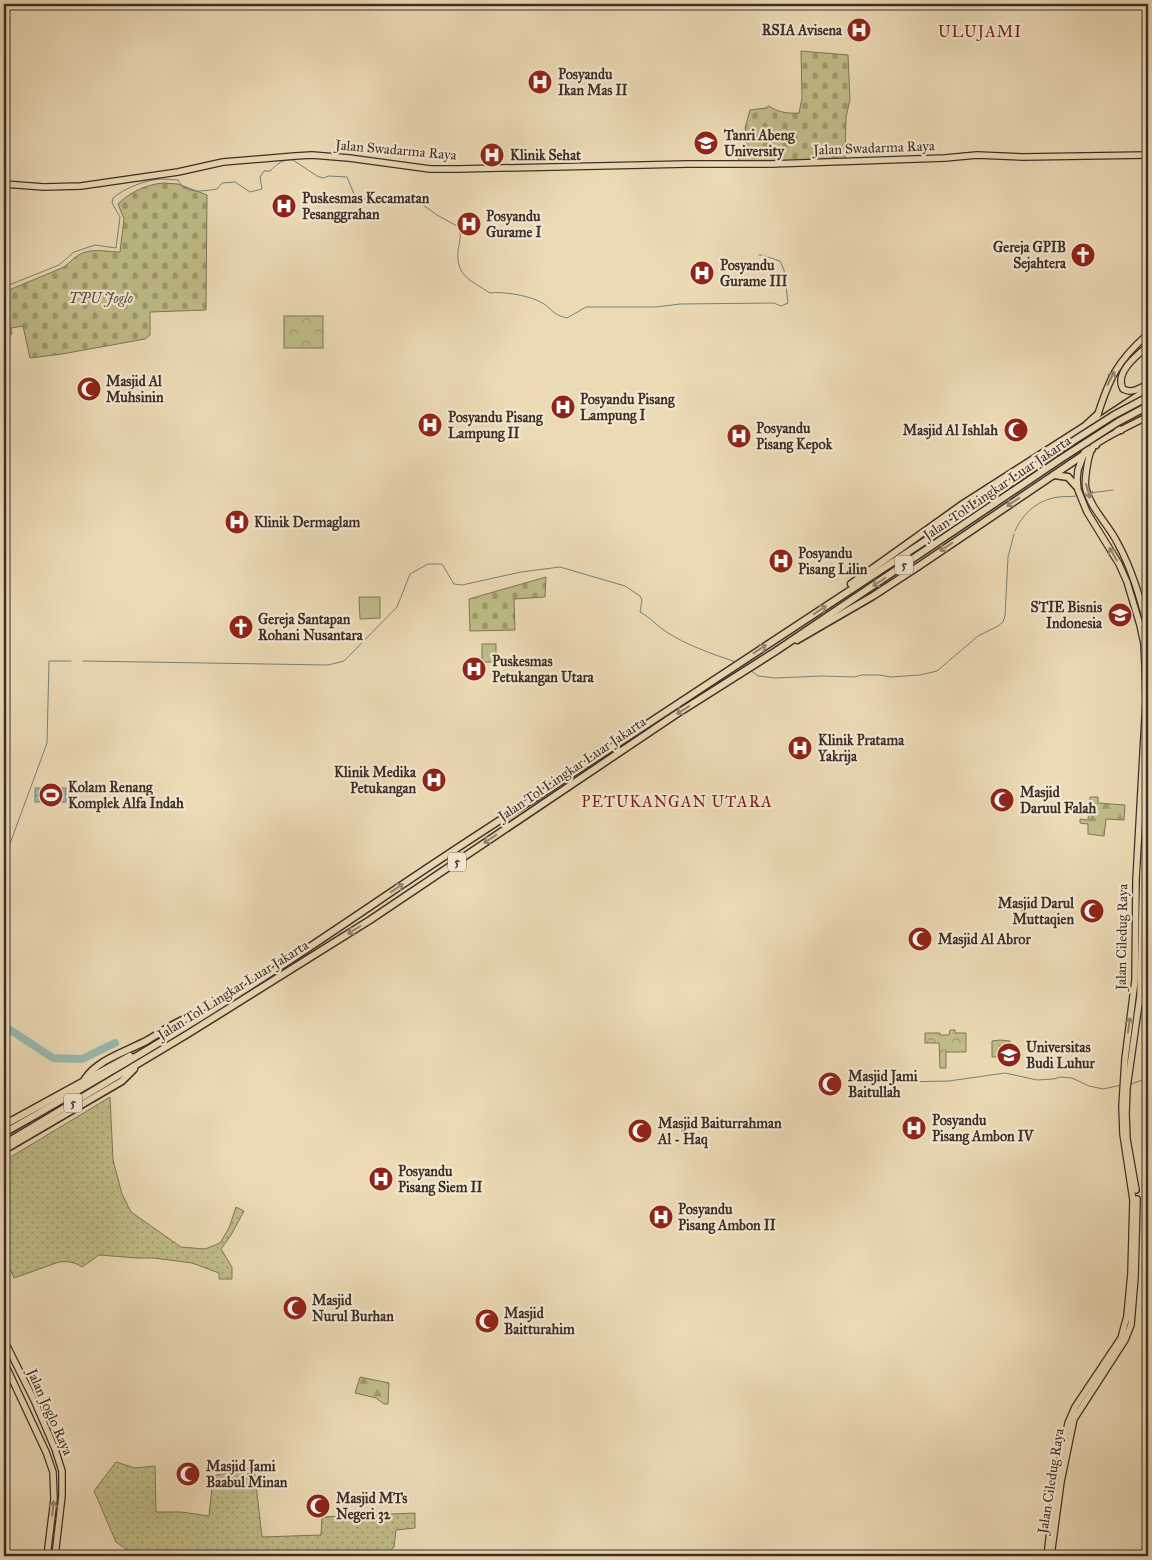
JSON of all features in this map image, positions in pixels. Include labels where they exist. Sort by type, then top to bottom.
[{"type":"highway","points":[[1095,424],[1148,389]]},
{"type":"highway","name":"Jalan Tol Lingkar Luar Jakarta","points":[[4,1133],[94,1082],[226,1001],[487,827],[535,798],[976,508],[1081,436],[1114,415],[1148,397]]},
{"type":"highway","name":"Jalan Tol Lingkar Luar Jakarta","points":[[4,1144],[142,1062],[370,920],[675,715],[832,616],[1059,460],[1118,422],[1148,406]]},
{"type":"highway","points":[[1116,409],[1111,414],[1110,421],[1114,428],[1122,430]]},
{"type":"highway","points":[[838,598],[843,590],[963,504],[1065,440],[1098,414]]},
{"type":"highway","points":[[832,616],[896,581],[1094,447],[1089,441],[1065,440]]},
{"type":"highway","points":[[1065,440],[1073,442],[1076,447],[1077,453],[1070,462]]},
{"type":"highway","points":[[1054,475],[1068,477],[1079,493]]},
{"type":"highway","points":[[4,1125],[150,1045],[215,1004],[226,1001]]},
{"type":"highway","points":[[4,1150],[122,1081],[142,1062]]},
{"type":"main road","name":"Jalan Swadarma Raya","points":[[4,184],[44,187],[81,186],[178,172],[211,164],[295,156],[349,158],[430,169],[458,169],[780,163],[977,155],[1023,157],[1148,155]]},
{"type":"main road","points":[[1079,493],[1078,470],[1108,385],[1127,353],[1148,334]]},
{"type":"main road","points":[[1148,346],[1128,366],[1120,382],[1122,388],[1129,392],[1148,384]]},
{"type":"main road","points":[[1148,416],[1094,447],[1086,473],[1085,485],[1091,500],[1116,540],[1132,572],[1148,628]]},
{"type":"main road","points":[[1095,424],[1105,440]]},
{"type":"main road","name":"Jalan Ciledug Raya","points":[[1047,1556],[1056,1480],[1068,1424],[1075,1407],[1124,1332],[1137,1198],[1127,1133],[1125,1059],[1135,980],[1136,880],[1145,759],[1147,684],[1144,644],[1124,575],[1090,517],[1079,493]]},
{"type":"main road","points":[[1090,517],[1097,511]]},
{"type":"main road","points":[[1124,575],[1132,572]]},
{"type":"main road","name":"Jalan Ciledug Raya","points":[[1126,1079],[1132,1060],[1140,996],[1143,873],[1148,797]]},
{"type":"main road","points":[[1125,1059],[1132,1060]]},
{"type":"main road","name":"Jalan Ciledug Raya","points":[[1051,1556],[1060,1482],[1074,1419],[1129,1333],[1135,1284],[1134,1228]]},
{"type":"main road","name":"Jalan Joglo Raya","points":[[4,1340],[34,1400],[55,1448],[62,1471],[62,1496],[54,1556]]},
{"type":"main road","name":"Jalan Joglo Raya","points":[[4,1362],[52,1464],[54,1498],[47,1556]]},
{"type":"main road","points":[[46,1452],[55,1448]]},
{"type":"green space","points":[[801,51],[848,55],[850,100],[846,117],[845,161],[738,164],[739,154],[745,148],[747,137],[745,128],[750,110],[769,106],[783,112],[799,113],[802,98]]},
{"type":"green space","name":"TPU Joglo","points":[[164,183],[178,184],[207,195],[206,310],[150,312],[150,335],[145,339],[62,354],[30,358],[23,326],[11,328],[12,334],[4,336],[4,292],[62,268],[82,253],[93,251],[120,252],[124,219],[118,204],[139,189]]},
{"type":"green space","points":[[284,316],[323,316],[323,348],[284,348]]},
{"type":"green space","points":[[546,577],[545,597],[514,599],[515,630],[470,631],[469,599]]},
{"type":"green space","points":[[359,597],[380,597],[380,618],[360,619]]},
{"type":"green space","points":[[482,644],[496,644],[496,662],[482,662]]},
{"type":"green space","points":[[1090,797],[1098,797],[1098,803],[1125,805],[1124,820],[1106,819],[1104,836],[1088,834],[1088,824],[1080,823],[1080,819],[1088,820]]},
{"type":"green space","points":[[950,1030],[955,1030],[955,1033],[966,1033],[966,1052],[946,1052],[946,1068],[940,1068],[939,1043],[925,1043],[925,1033],[949,1035]]},
{"type":"green space","points":[[992,1041],[1010,1041],[1010,1058],[1000,1058],[1000,1045],[999,1057],[992,1057]]},
{"type":"green space","points":[[110,1097],[113,1160],[122,1194],[131,1212],[181,1247],[205,1249],[220,1243],[229,1228],[236,1207],[244,1211],[221,1249],[232,1267],[232,1279],[219,1279],[219,1273],[192,1263],[154,1258],[99,1255],[82,1267],[71,1262],[59,1262],[14,1278],[4,1261],[4,1161]]},
{"type":"green space","points":[[360,1377],[389,1383],[388,1404],[384,1404],[376,1398],[355,1393]]},
{"type":"green space","points":[[116,1462],[135,1468],[155,1466],[156,1512],[181,1512],[209,1516],[213,1476],[254,1467],[262,1537],[321,1535],[322,1517],[415,1513],[415,1528],[396,1530],[394,1547],[385,1556],[136,1556],[116,1542],[94,1491]]},
{"type":"water","name":"Kolam Renang Komplek Alfa Indah","points":[[35,788],[66,788],[66,802],[35,802]]},
{"type":"waterway","points":[[4,287],[59,265],[74,252],[95,245],[116,248],[120,217],[112,203],[113,198],[129,188],[148,181],[163,179],[178,180],[185,188],[195,191],[217,189],[222,183],[235,182],[250,192],[262,189],[260,177],[264,171],[270,171],[280,162],[286,160],[293,160],[323,178],[329,176],[347,177],[354,194],[377,205],[403,199],[416,200],[437,215],[459,227],[458,260],[462,273],[471,281],[490,293],[510,293],[539,301],[556,314],[567,318],[586,307],[774,303],[781,306],[788,303],[784,270],[780,261],[765,256]]},
{"type":"waterway","points":[[1090,493],[1113,490]]},
{"type":"waterway","points":[[1015,531],[1025,515],[1040,503],[1056,497],[1077,496]]},
{"type":"waterway","points":[[750,670],[758,676],[775,678],[854,677],[862,675],[891,677],[920,675],[937,671],[978,636],[1003,622],[1005,616],[1008,557],[1014,534]]},
{"type":"waterway","points":[[83,661],[328,665],[344,661],[397,607],[410,574],[428,564],[442,564],[454,584],[462,585],[521,572],[560,567],[625,586],[640,596],[642,600],[640,612],[665,631],[690,645],[736,662]]},
{"type":"waterway","points":[[4,860],[47,743],[49,661],[71,661]]},
{"type":"waterway","points":[[4,1026],[53,1058],[82,1059],[115,1043]]},
{"type":"waterway","points":[[1142,1069],[1148,1067]]},
{"type":"waterway","points":[[899,1082],[949,1081],[1005,1073],[1037,1080],[1060,1077],[1072,1078],[1089,1086],[1103,1089],[1122,1085]]},
{"type":"waterway","points":[[1131,1084],[1148,1078]]},
{"type":"place","name":"RSIA Avisena","points":[[859,30]]},
{"type":"place","name":"Posyandu Ikan Mas II","points":[[540,82]]},
{"type":"place","name":"Tanri Abeng University","points":[[706,143]]},
{"type":"place","name":"Klinik Sehat","points":[[492,155]]},
{"type":"place","name":"Puskesmas Kecamatan Pesanggrahan","points":[[284,206]]},
{"type":"place","name":"Posyandu Gurame I","points":[[469,224]]},
{"type":"place","name":"Gereja GPIB Sejahtera","points":[[1083,255]]},
{"type":"place","name":"Posyandu Gurame III","points":[[702,273]]},
{"type":"place","name":"Masjid Al Muhsinin","points":[[89,389]]},
{"type":"place","name":"Posyandu Pisang Lampung I","points":[[563,407]]},
{"type":"place","name":"Posyandu Pisang Lampung II","points":[[430,425]]},
{"type":"place","name":"Masjid Al Ishlah","points":[[1016,430]]},
{"type":"place","name":"Posyandu Pisang Kepok","points":[[739,436]]},
{"type":"place","name":"Klinik Dermaglam","points":[[237,522]]},
{"type":"place","name":"Posyandu Pisang Lilin","points":[[781,561]]},
{"type":"place","name":"STIE Bisnis Indonesia","points":[[1120,615]]},
{"type":"place","name":"Gereja Santapan Rohani Nusantara","points":[[241,627]]},
{"type":"place","name":"Puskesmas Petukangan Utara","points":[[474,669]]},
{"type":"place","name":"Klinik Pratama Yakrija","points":[[800,748]]},
{"type":"place","name":"Klinik Medika Petukangan","points":[[434,780]]},
{"type":"place","name":"Kolam Renang Komplek Alfa Indah","points":[[51,795]]},
{"type":"place","name":"Masjid Daruul Falah","points":[[1002,800]]},
{"type":"place","name":"Masjid Darul Muttaqien","points":[[1092,911]]},
{"type":"place","name":"Masjid Al Abror","points":[[920,939]]},
{"type":"place","name":"Universitas Budi Luhur","points":[[1009,1055]]},
{"type":"place","name":"Masjid Jami Baitullah","points":[[830,1084]]},
{"type":"place","name":"Posyandu Pisang Ambon IV","points":[[914,1128]]},
{"type":"place","name":"Masjid Baiturrahman Al - Haq","points":[[640,1131]]},
{"type":"place","name":"Posyandu Pisang Siem II","points":[[381,1179]]},
{"type":"place","name":"Posyandu Pisang Ambon II","points":[[661,1217]]},
{"type":"place","name":"Masjid Nurul Burhan","points":[[295,1308]]},
{"type":"place","name":"Masjid Baitturahim","points":[[487,1321]]},
{"type":"place","name":"Masjid Jami Baabul Minan","points":[[188,1474]]},
{"type":"place","name":"Masjid MTs Negeri 32","points":[[318,1506]]},
{"type":"district","name":"ULUJAMI","points":[[980,31]]},
{"type":"district","name":"PETUKANGAN UTARA","points":[[677,801]]}]
